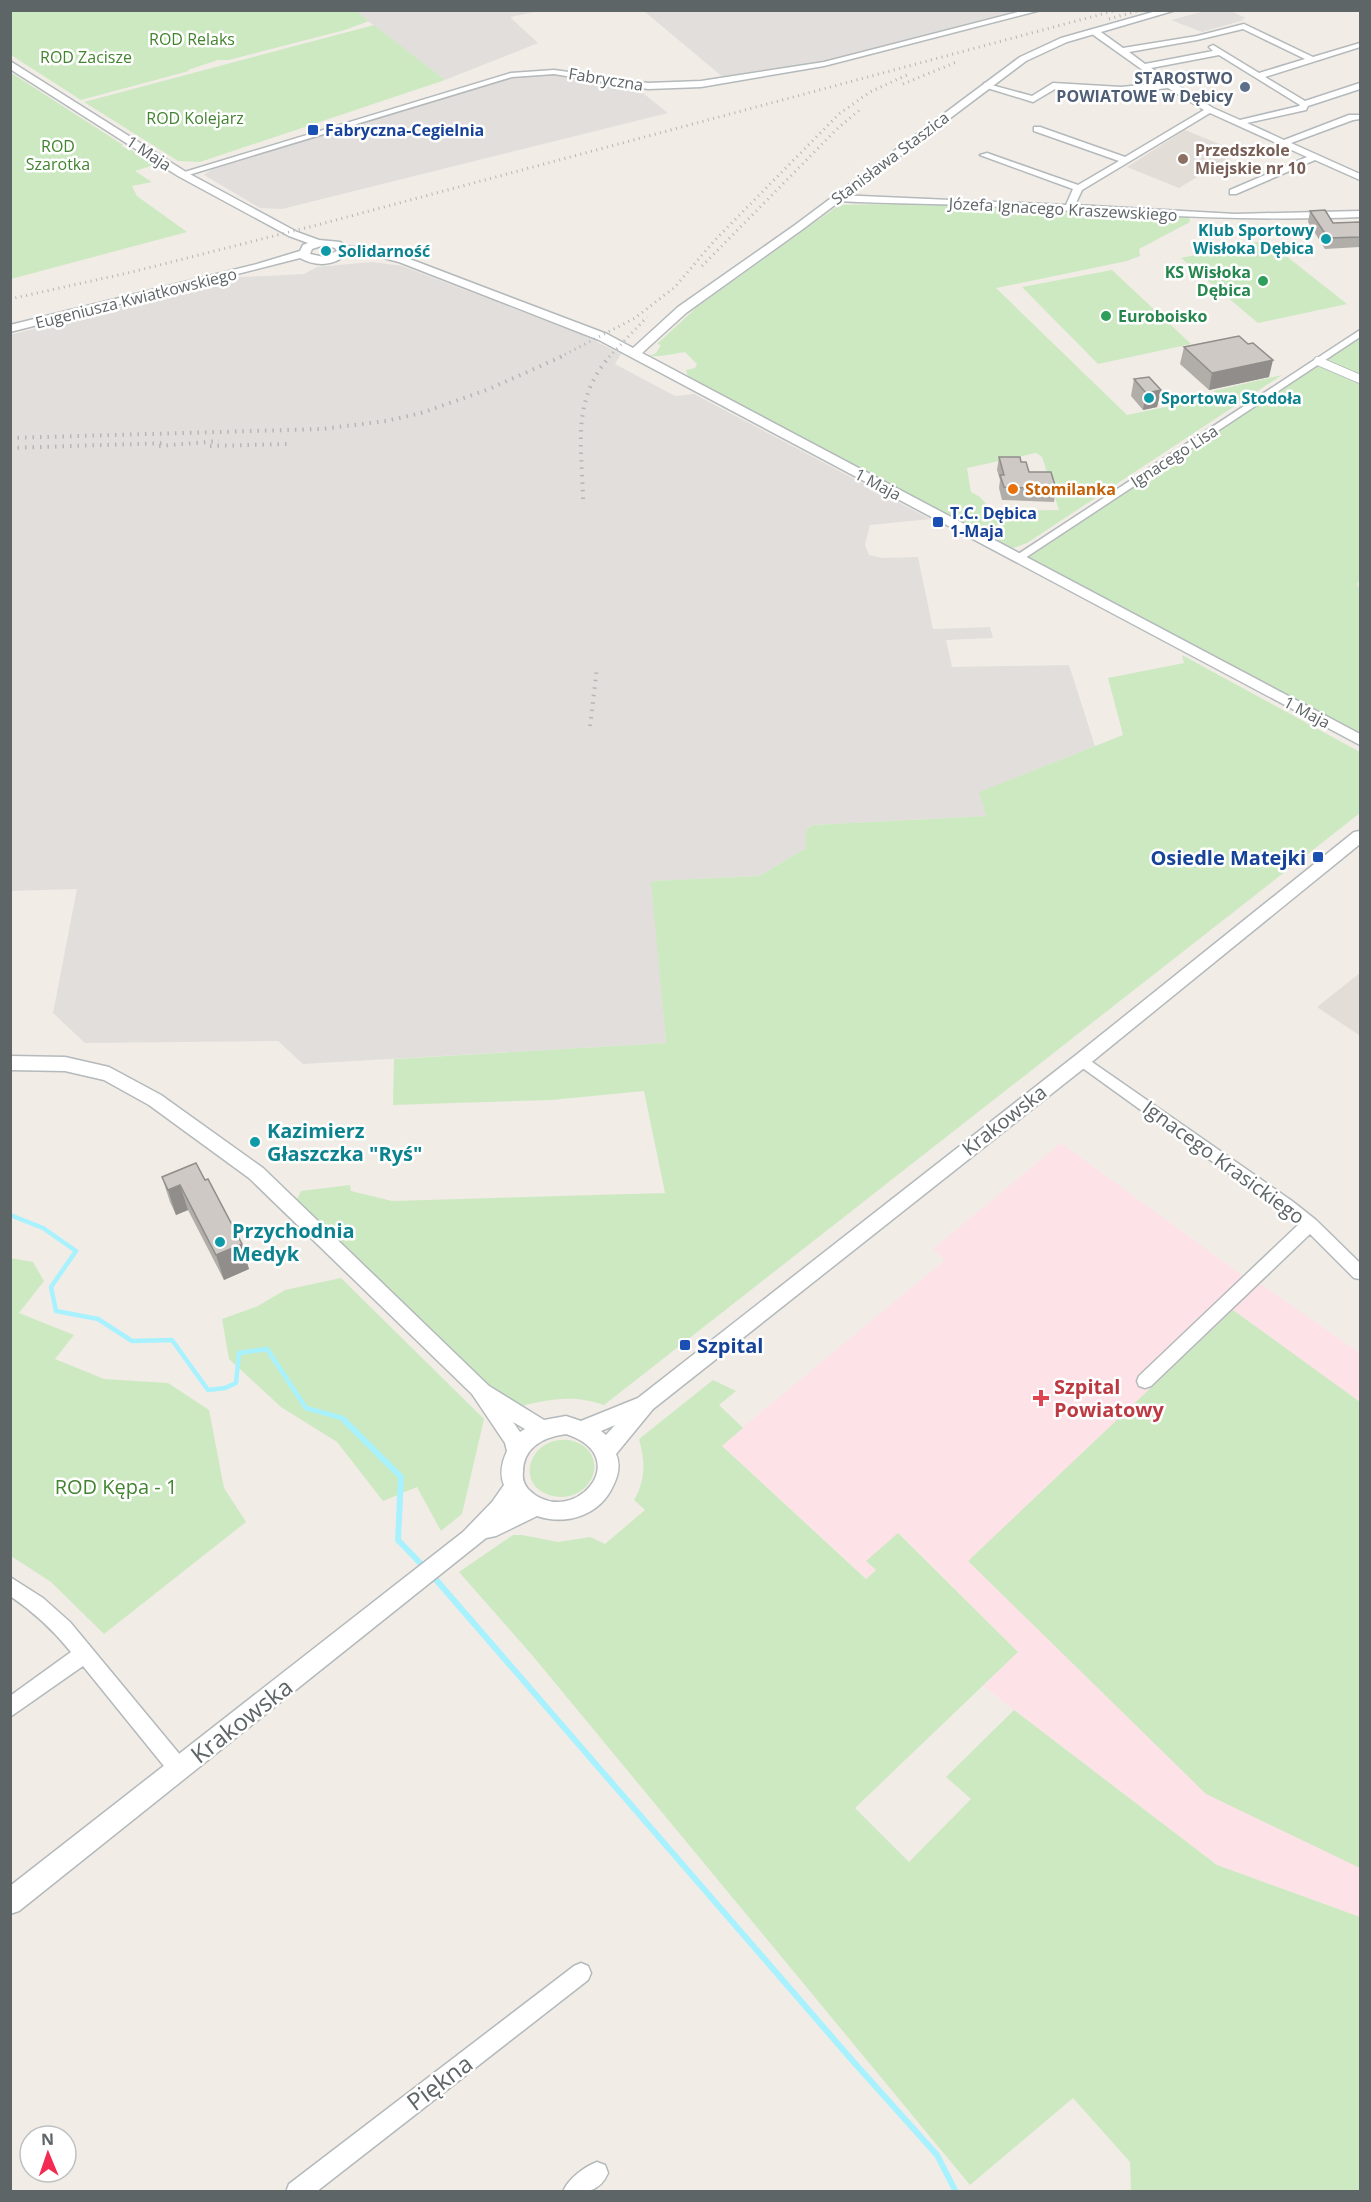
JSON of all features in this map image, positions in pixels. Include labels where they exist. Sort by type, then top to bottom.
[{"type":"street","name":"Fabryczna","points":[[182,174],[511,75],[554,72],[648,86],[701,84],[824,64],[1037,10]]},
{"type":"street","name":"Stanisława Staszica","points":[[633,353],[644,347],[666,323],[682,310],[838,198],[987,85],[1038,51],[1172,10]]},
{"type":"street","points":[[1122,51],[1197,38],[1244,26],[1312,58]]},
{"type":"street","points":[[1095,32],[1169,85],[1210,110],[1360,177]]},
{"type":"street","points":[[1197,38],[1304,104]]},
{"type":"street","points":[[1258,76],[1360,45]]},
{"type":"street","points":[[1143,67],[1220,52]]},
{"type":"street","name":"1 Maja","points":[[10,64],[182,174],[293,234],[309,250]]},
{"type":"street","points":[[987,85],[1033,99],[1053,86],[1120,90],[1169,85]]},
{"type":"street","points":[[1238,123],[1303,108],[1304,104],[1360,86]]},
{"type":"street","points":[[1070,207],[1075,192],[1079,188],[1210,110]]},
{"type":"street","points":[[1283,143],[1352,117],[1360,117]]},
{"type":"street","points":[[1037,129],[1125,160]]},
{"type":"street","points":[[984,155],[1079,188]]},
{"type":"street","points":[[1233,192],[1314,157]]},
{"type":"street","name":"Józefa Ignacego Kraszewskiego","points":[[838,198],[850,201],[1070,207],[1235,217],[1360,214]]},
{"type":"street","points":[[309,250],[336,244],[342,252]]},
{"type":"street","name":"Eugeniusza Kwiatkowskiego","points":[[10,329],[261,266],[309,250],[325,261],[342,252]]},
{"type":"street","name":"1 Maja","points":[[342,252],[404,260],[578,327],[633,353],[1360,740]]},
{"type":"street","name":"Ignacego Lisa","points":[[1018,558],[1360,333]]},
{"type":"street","points":[[1318,361],[1360,380]]},
{"type":"street","name":"Krakowska","points":[[606,1451],[646,1403],[1082,1060],[1360,836]]},
{"type":"street","name":"Ignacego Krasickiego","points":[[1082,1060],[1310,1224],[1360,1273]]},
{"type":"street","points":[[10,1063],[47,1063],[83,1067],[109,1074],[155,1100],[256,1173],[479,1388],[541,1430]]},
{"type":"street","points":[[1145,1381],[1310,1224]]},
{"type":"street","points":[[479,1388],[510,1433],[517,1450]]},
{"type":"street","name":"Krakowska","points":[[583,1429],[646,1403]]},
{"type":"street","points":[[557,1425],[583,1429],[595,1436],[606,1451],[609,1473],[607,1481],[595,1497],[578,1508],[556,1511],[527,1501],[515,1486],[511,1468],[517,1450],[528,1437],[541,1430],[557,1425]]},
{"type":"street","name":"Krakowska","points":[[471,1539],[499,1509],[515,1486]]},
{"type":"street","name":"Krakowska","points":[[10,1902],[471,1539],[508,1518],[536,1506]]},
{"type":"street","points":[[10,1585],[37,1604],[63,1628],[179,1769]]},
{"type":"street","points":[[10,1708],[84,1654]]},
{"type":"street","name":"Piękna","points":[[297,2192],[581,1973]]},
{"type":"street","points":[[574,2192],[597,2173]]},
{"type":"shaded area","points":[[355,11],[540,11],[510,17],[538,43],[445,80]]},
{"type":"shaded area","points":[[638,11],[1021,11],[831,60],[724,78],[645,12]]},
{"type":"shaded area","points":[[1205,11],[1231,11],[1246,18],[1202,32],[1171,20]]},
{"type":"shaded area","points":[[552,74],[634,86],[668,113],[282,209],[260,208],[204,175],[215,167],[512,78]]},
{"type":"shaded area","name":"Przedszkole Miejskie nr 10","points":[[1185,130],[1239,152],[1179,188],[1127,167]]},
{"type":"shaded area","points":[[372,262],[402,266],[585,336],[621,354],[615,364],[675,396],[694,394],[930,519],[870,525],[865,545],[869,555],[883,558],[918,557],[933,629],[990,627],[993,638],[946,640],[952,667],[1069,665],[1095,746],[980,792],[986,816],[813,825],[806,830],[806,848],[759,876],[652,881],[666,1043],[303,1064],[278,1041],[85,1043],[53,1013],[77,889],[11,891],[10,335],[241,277],[304,274],[317,267]]},
{"type":"shaded area","points":[[1360,973],[1360,1033],[1359,1035],[1317,1007]]},
{"type":"shaded area","points":[[1061,1143],[1254,1284],[1258,1282],[1360,1353],[1360,1917],[1217,1865],[983,1686],[1018,1652],[899,1533],[867,1561],[876,1570],[867,1579],[721,1445],[945,1260],[933,1249]]},
{"type":"green space","points":[[355,10],[369,21],[345,30],[229,60],[218,60],[189,71],[81,100],[11,55],[11,11]]},
{"type":"green space","name":"ROD Kolejarz","points":[[374,25],[445,80],[200,162],[178,161],[84,102]]},
{"type":"green space","name":"ROD Szarotka","points":[[10,72],[123,145],[121,146],[154,165],[135,171],[152,182],[132,186],[137,196],[187,232],[11,279]]},
{"type":"green space","points":[[839,205],[988,205],[1189,217],[1190,222],[1139,249],[1140,256],[1127,261],[996,288],[1127,415],[1218,396],[1213,391],[1282,375],[1027,543],[1010,549],[689,379],[686,370],[695,368],[697,364],[685,352],[649,356],[656,353],[661,345],[657,344],[697,307]],"holes":[[[1036,453],[1042,457],[1059,510],[992,511],[980,497],[971,492],[967,468]]]},
{"type":"green space","name":"KS Wisłoka Dębica","points":[[1266,240],[1347,304],[1258,323],[1181,258]]},
{"type":"green space","name":"Euroboisko","points":[[1112,270],[1191,344],[1098,364],[1022,287]]},
{"type":"green space","points":[[1360,336],[1360,580],[1357,584],[1360,589],[1360,734],[1028,557]]},
{"type":"green space","points":[[1182,655],[1360,752],[1360,813],[604,1405],[582,1400],[560,1399],[517,1407],[485,1381],[296,1201],[301,1191],[350,1185],[351,1191],[392,1201],[665,1193],[644,1091],[551,1100],[393,1105],[394,1059],[666,1043],[651,881],[759,876],[806,848],[806,830],[813,825],[986,816],[979,792],[1123,735],[1108,678],[1184,663]]},
{"type":"green space","name":"ROD Kępa - 1","points":[[10,1258],[33,1262],[44,1281],[19,1313],[74,1335],[55,1359],[104,1379],[168,1383],[209,1410],[224,1488],[246,1522],[104,1634],[51,1582],[11,1556]]},
{"type":"green space","points":[[341,1278],[484,1419],[462,1514],[441,1531],[417,1487],[383,1501],[337,1442],[281,1407],[229,1359],[222,1319],[258,1306],[285,1290]]},
{"type":"green space","points":[[1233,1310],[1360,1402],[1360,1868],[1206,1794],[968,1561]]},
{"type":"green space","points":[[713,1380],[736,1391],[719,1405],[743,1428],[722,1446],[866,1579],[876,1570],[866,1561],[898,1533],[1018,1652],[855,1808],[909,1862],[971,1799],[946,1777],[1014,1710],[1217,1865],[1360,1917],[1360,2191],[1131,2191],[1130,2162],[1073,2098],[970,2185],[532,1655],[459,1572],[513,1535],[558,1542],[590,1537],[605,1544],[645,1510],[634,1500],[641,1485],[643,1470],[639,1439]]},
{"type":"green space","points":[[569,1440],[583,1446],[591,1454],[594,1464],[593,1475],[588,1485],[567,1497],[553,1496],[540,1491],[530,1473],[531,1462],[536,1453],[544,1445]]},
{"type":"building","points":[[1325,210],[1333,223],[1360,222],[1360,237],[1328,238],[1310,211]]},
{"type":"building","points":[[1239,336],[1248,344],[1253,343],[1273,360],[1212,373],[1184,347]]},
{"type":"building","points":[[1149,377],[1161,390],[1146,393],[1134,379]]},
{"type":"building","points":[[999,457],[1020,457],[1021,462],[1026,462],[1029,472],[1051,472],[1056,489],[1004,487],[1000,475],[1004,475]]},
{"type":"building","points":[[196,1163],[205,1180],[208,1179],[242,1244],[216,1255],[180,1185],[168,1190],[162,1177]]},
{"type":"waterway","points":[[10,1215],[43,1228],[76,1251],[51,1287],[56,1311],[98,1319],[132,1341],[172,1340],[208,1390],[225,1388],[236,1383],[239,1353],[267,1349],[306,1408],[342,1418],[401,1477],[398,1540],[424,1567]]},
{"type":"waterway","points":[[432,1575],[851,2059],[937,2155],[956,2192]]},
{"type":"railway","points":[[10,299],[132,272],[321,224],[1117,10]]},
{"type":"railway","points":[[1109,19],[1141,10]]},
{"type":"railway","points":[[903,84],[959,61]]},
{"type":"railway","points":[[560,357],[635,318],[675,287],[714,241],[839,114],[870,92],[909,74]]},
{"type":"railway","points":[[702,266],[838,128],[862,108]]},
{"type":"railway","points":[[609,357],[647,317]]},
{"type":"railway","points":[[10,438],[322,429],[386,421],[421,413],[489,389],[563,356]]},
{"type":"railway","points":[[583,499],[581,442],[584,407],[589,390],[610,356]]},
{"type":"railway","points":[[159,446],[219,441]]},
{"type":"railway","points":[[10,448],[167,443]]},
{"type":"railway","points":[[210,446],[288,444]]},
{"type":"railway","points":[[590,726],[597,668]]},
{"type":"place","name":"STAROSTWO POWIATOWE w Dębicy","points":[[1245,87]]},
{"type":"place","name":"Fabryczna-Cegielnia","points":[[313,130]]},
{"type":"place","name":"Przedszkole Miejskie nr 10","points":[[1183,159]]},
{"type":"place","name":"Klub Sportowy Wisłoka Dębica","points":[[1326,239]]},
{"type":"place","name":"Solidarność","points":[[326,251]]},
{"type":"place","name":"KS Wisłoka Dębica","points":[[1263,281]]},
{"type":"place","name":"Euroboisko","points":[[1106,316]]},
{"type":"place","name":"Sportowa Stodoła","points":[[1149,398]]},
{"type":"place","name":"Stomilanka","points":[[1013,489]]},
{"type":"place","name":"T.C. Dębica 1-Maja","points":[[938,522]]},
{"type":"place","name":"Osiedle Matejki","points":[[1318,857]]},
{"type":"place","name":"Kazimierz Głaszczka \"Ryś\"","points":[[255,1142]]},
{"type":"place","name":"Przychodnia Medyk","points":[[220,1242]]},
{"type":"place","name":"Szpital","points":[[685,1345]]},
{"type":"place","name":"Szpital Powiatowy","points":[[1041,1398]]},
{"type":"park label","name":"ROD Relaks","points":[[192,39]]},
{"type":"park label","name":"ROD Zacisze","points":[[86,57]]}]
